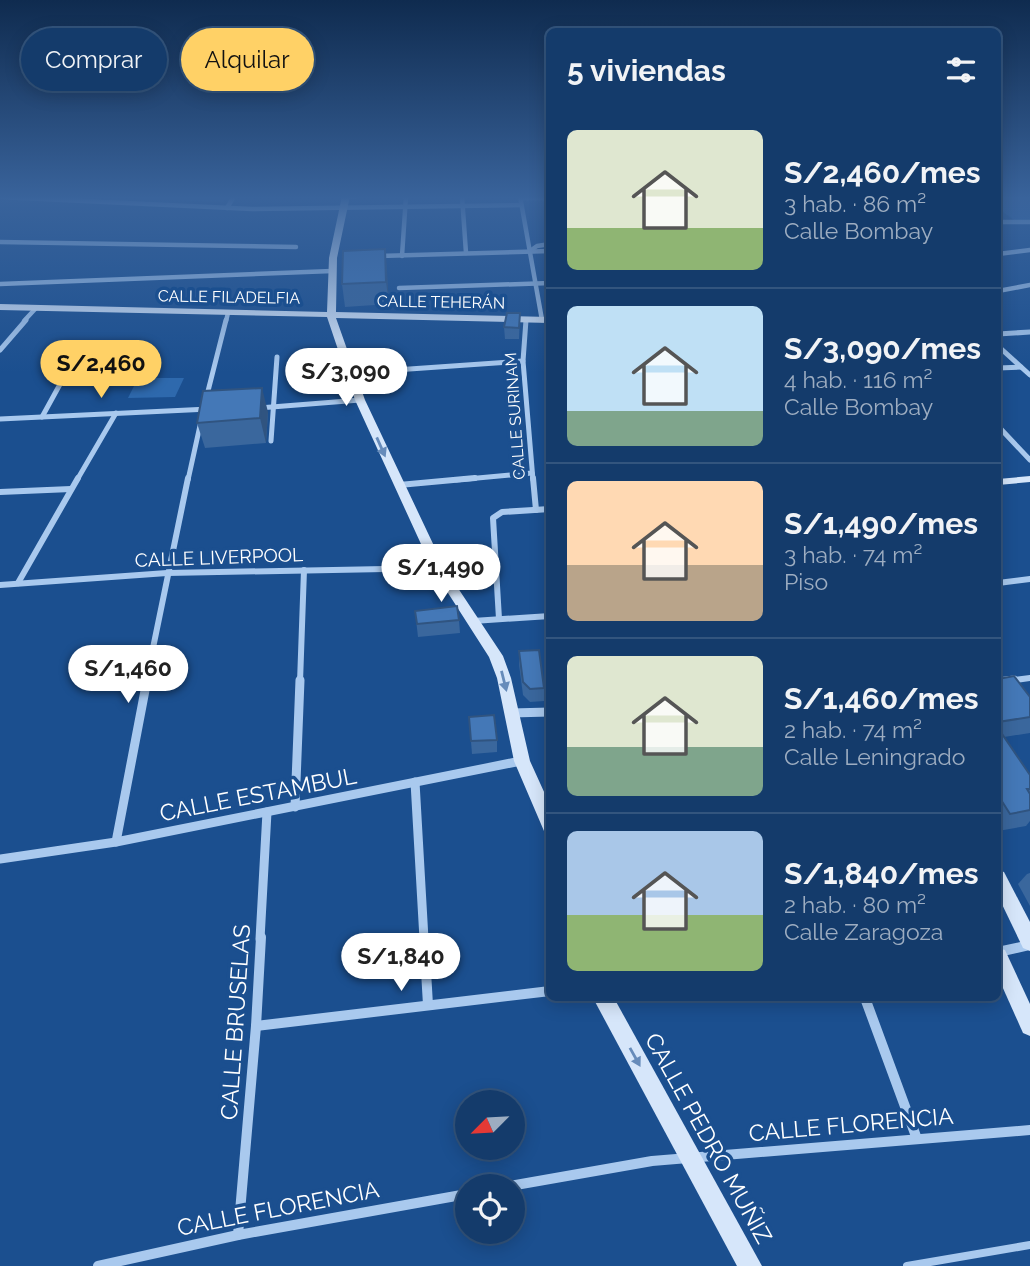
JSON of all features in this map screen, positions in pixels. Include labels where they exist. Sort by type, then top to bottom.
[{"type":"street","points":[[374,257],[422,255]]},
{"type":"street","points":[[531,255],[546,320]]},
{"type":"street","points":[[347,257],[333,258],[331,315],[360,400],[439,568],[496,656],[504,678],[522,761],[546,817]]},
{"type":"street","points":[[0,284],[332,271]]},
{"type":"street","points":[[400,288],[546,283]]},
{"type":"street","points":[[1001,290],[1030,285]]},
{"type":"street","name":"CALLE FILADELFIA","points":[[0,307],[331,315]]},
{"type":"street","points":[[0,351],[36,308]]},
{"type":"street","points":[[116,842],[167,573],[203,410],[228,313]]},
{"type":"street","name":"CALLE TEHERÁN","points":[[331,315],[546,320]]},
{"type":"street","name":"CALLE SURINAM","points":[[526,320],[523,361],[536,510]]},
{"type":"street","points":[[1001,334],[1030,332]]},
{"type":"street","points":[[1001,349],[1030,375]]},
{"type":"street","points":[[43,417],[75,357]]},
{"type":"street","points":[[271,441],[277,357]]},
{"type":"street","points":[[352,373],[523,361]]},
{"type":"street","points":[[1001,368],[1021,367]]},
{"type":"street","points":[[245,408],[360,400]]},
{"type":"street","points":[[0,419],[217,409]]},
{"type":"street","points":[[18,583],[116,413]]},
{"type":"street","points":[[1001,429],[1030,460]]},
{"type":"street","points":[[399,485],[532,473]]},
{"type":"street","points":[[1001,482],[1030,479]]},
{"type":"street","points":[[0,492],[71,489]]},
{"type":"street","points":[[499,619],[493,518],[502,512],[546,509]]},
{"type":"street","name":"CALLE LIVERPOOL","points":[[0,585],[167,573],[439,568]]},
{"type":"street","points":[[295,807],[304,570]]},
{"type":"street","points":[[1001,583],[1030,579]]},
{"type":"street","points":[[473,621],[546,616]]},
{"type":"street","points":[[1001,682],[1030,678]]},
{"type":"street","points":[[510,713],[546,712]]},
{"type":"street","name":"CALLE ESTAMBUL","points":[[0,859],[116,842],[522,761]]},
{"type":"street","points":[[415,782],[428,1005]]},
{"type":"street","name":"CALLE BRUSELAS","points":[[238,1235],[256,1026],[267,812]]},
{"type":"street","points":[[1001,884],[1030,944],[1001,954]]},
{"type":"street","points":[[1001,962],[1030,1026]]},
{"type":"street","points":[[256,1026],[546,990]]},
{"type":"street","name":"CALLE PEDRO MUÑIZ","points":[[605,1001],[750,1266]]},
{"type":"street","points":[[865,1001],[917,1139]]},
{"type":"street","name":"CALLE FLORENCIA","points":[[525,1183],[652,1161],[1030,1130]]},
{"type":"street","name":"CALLE FLORENCIA","points":[[98,1266],[238,1235],[455,1196]]},
{"type":"lane","points":[[907,1266],[1030,1245]]},
{"type":"shaded area","points":[[138,378],[184,378],[175,397],[128,398]]},
{"type":"building","points":[[343,255],[385,255],[386,282],[342,284]]},
{"type":"building","points":[[507,313],[520,313],[519,328],[504,327]]},
{"type":"building","points":[[262,388],[260,418],[197,423],[203,391]]},
{"type":"building","points":[[457,606],[459,620],[417,624],[415,611]]},
{"type":"building","points":[[539,650],[544,688],[530,689],[523,682],[519,651]]},
{"type":"building","points":[[1014,676],[1030,697],[1030,717],[1001,722],[1001,678]]},
{"type":"building","points":[[494,715],[497,740],[471,741],[469,717]]},
{"type":"building","points":[[1001,732],[1030,775],[1030,789],[1027,789],[1030,794],[1030,810],[1010,814],[1001,800]]}]
